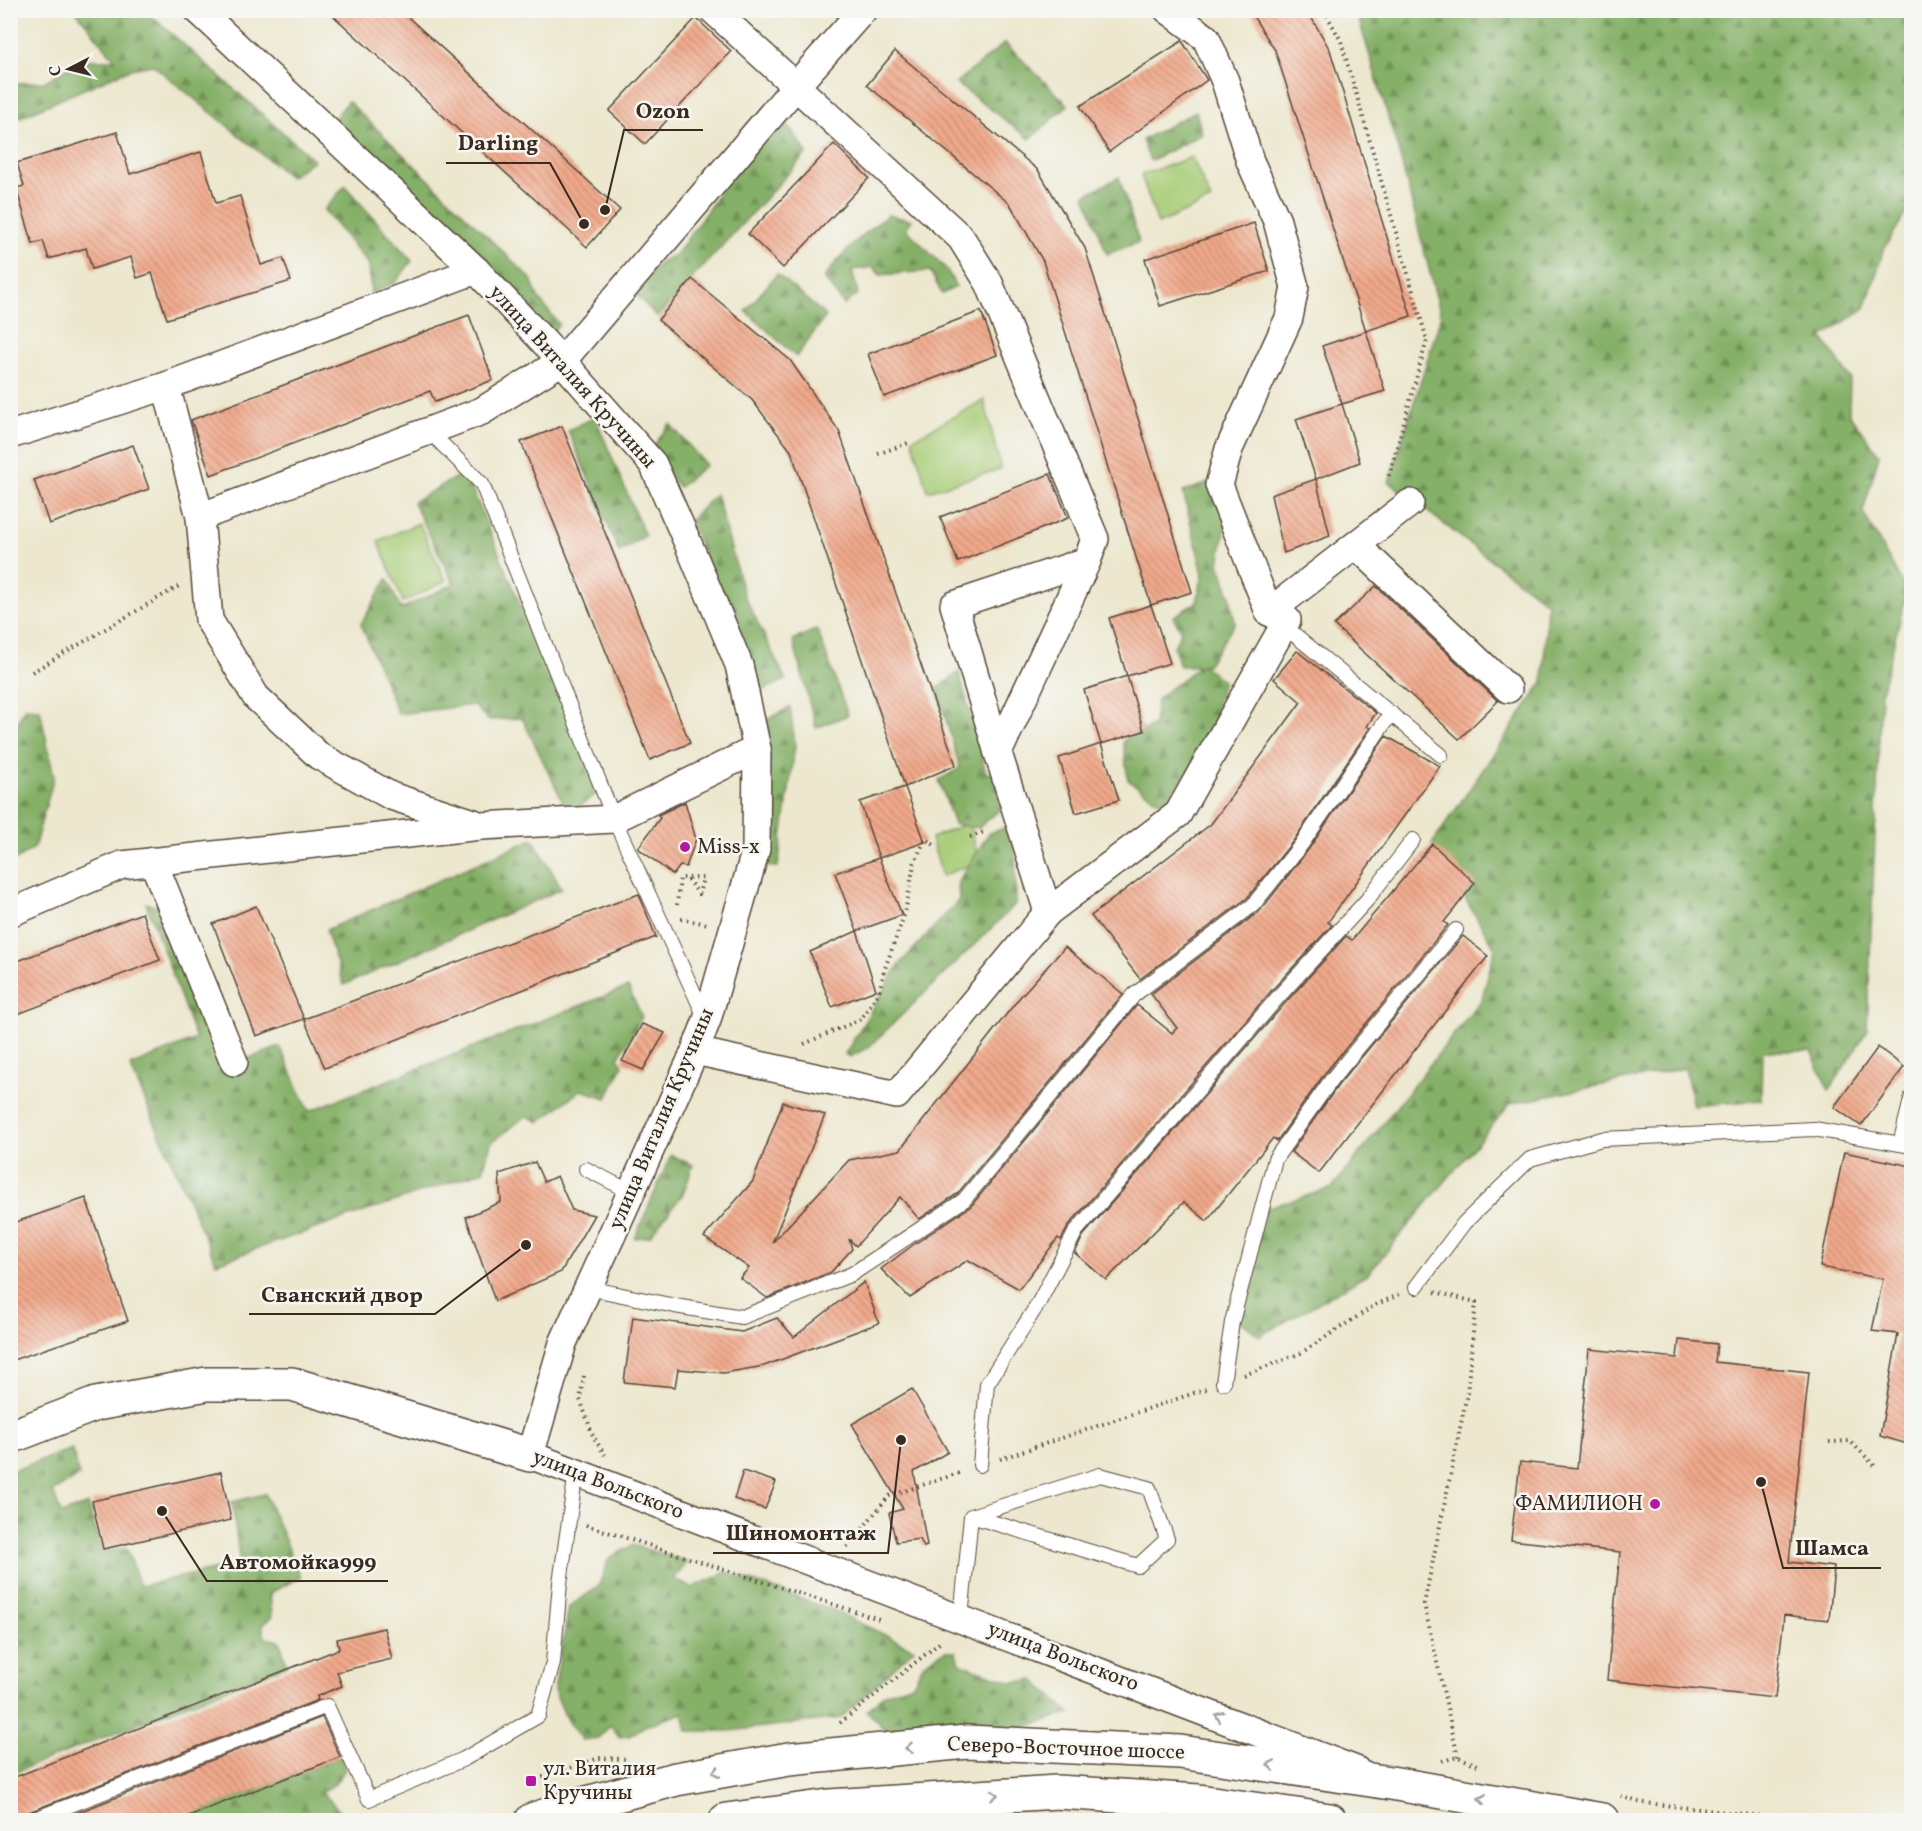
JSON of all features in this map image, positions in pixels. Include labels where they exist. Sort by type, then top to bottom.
[{"type":"main road","name":"улица Вольского","points":[[10,1437],[107,1401],[207,1383],[292,1384],[530,1455]]},
{"type":"main road","name":"Северо-Восточное шоссе","points":[[532,1821],[565,1809],[676,1779],[777,1761],[967,1742],[1179,1752],[1391,1783],[1610,1808]]},
{"type":"main road","name":"Северо-Восточное шоссе","points":[[726,1821],[829,1806],[1057,1792],[1196,1811],[1330,1821]]},
{"type":"street","name":"улица Виталия Кручины","points":[[198,10],[476,270],[562,361],[653,464],[738,665],[757,749],[756,849],[707,1020],[695,1052],[563,1343],[530,1455]]},
{"type":"street","points":[[713,10],[961,237],[989,283],[1095,539],[998,753]]},
{"type":"street","points":[[200,517],[482,411],[562,361],[863,10]]},
{"type":"street","points":[[1168,10],[1206,38],[1225,81],[1250,160],[1277,221],[1295,287],[1289,318],[1229,449],[1219,485],[1276,619]]},
{"type":"street","points":[[10,435],[166,386],[476,270]]},
{"type":"street","points":[[166,386],[200,517],[209,620],[256,697],[320,756],[392,796],[481,826]]},
{"type":"street","points":[[695,1052],[897,1095],[1048,912],[1178,814],[1276,619],[1356,545],[1410,503]]},
{"type":"street","points":[[1356,545],[1508,689]]},
{"type":"street","points":[[1048,912],[954,605],[1087,561]]},
{"type":"street","points":[[10,913],[122,865],[481,826],[614,819],[757,749]]},
{"type":"street","points":[[153,861],[234,1062]]},
{"type":"street","name":"улица Вольского","points":[[530,1455],[593,1471],[830,1569],[1391,1783]]},
{"type":"lane","points":[[429,431],[482,484],[614,819],[707,1020]]},
{"type":"lane","points":[[1276,619],[1441,755]]},
{"type":"lane","points":[[588,1288],[742,1317],[852,1274],[964,1200],[1134,995],[1253,905],[1301,845],[1390,714]]},
{"type":"lane","points":[[980,1466],[987,1384],[1038,1304],[1076,1231],[1279,996],[1366,900],[1413,840]]},
{"type":"lane","points":[[1223,1383],[1232,1322],[1275,1159],[1332,1079],[1456,930]]},
{"type":"lane","points":[[1416,1287],[1464,1223],[1530,1159],[1602,1139],[1814,1129],[1906,1145],[1911,1096]]},
{"type":"lane","points":[[586,1169],[631,1192]]},
{"type":"lane","points":[[32,1821],[327,1706],[369,1799],[464,1759],[538,1716],[553,1663],[560,1583],[593,1471]]},
{"type":"lane","points":[[1100,1475],[1149,1488],[1167,1539],[1138,1566],[971,1516],[1100,1475]]},
{"type":"lane","points":[[962,1618],[971,1516]]},
{"type":"path","points":[[1324,10],[1341,41],[1427,339],[1388,479]]},
{"type":"path","points":[[878,454],[910,442]]},
{"type":"path","points":[[32,672],[182,585]]},
{"type":"path","points":[[970,837],[984,832]]},
{"type":"path","points":[[804,1044],[861,1019],[879,992],[884,971],[905,914],[914,864],[925,839],[936,846]]},
{"type":"path","points":[[676,908],[680,878],[703,878],[699,894],[687,879]]},
{"type":"path","points":[[830,1569],[889,1496],[1223,1383],[1301,1353],[1377,1304],[1416,1287],[1476,1302],[1467,1394],[1424,1604],[1458,1757]]},
{"type":"path","points":[[585,1365],[580,1398],[594,1436],[603,1452]]},
{"type":"path","points":[[1829,1442],[1850,1441],[1876,1467]]},
{"type":"path","points":[[603,1452],[593,1471],[586,1525],[886,1622]]},
{"type":"path","points":[[593,1471],[603,1452]]},
{"type":"path","points":[[931,1636],[952,1644]]},
{"type":"path","points":[[838,1725],[942,1640]]},
{"type":"path","points":[[1437,1762],[1458,1757],[1491,1771]]},
{"type":"path","points":[[531,1781],[599,1758],[638,1760]]},
{"type":"path","points":[[1610,1808],[1637,1802],[1796,1821]]},
{"type":"green space","points":[[76,11],[146,11],[314,160],[290,177],[153,65],[130,69],[11,121],[11,83],[44,82],[81,60],[115,60]]},
{"type":"green space","points":[[1359,11],[1911,11],[1911,205],[1885,247],[1865,308],[1822,337],[1850,378],[1849,414],[1879,455],[1863,512],[1907,592],[1881,693],[1867,1031],[1829,1091],[1811,1051],[1762,1051],[1761,1100],[1693,1106],[1685,1068],[1510,1104],[1367,1275],[1260,1336],[1239,1320],[1266,1208],[1332,1188],[1482,999],[1495,948],[1432,844],[1543,682],[1547,603],[1389,482],[1441,316],[1399,153],[1359,20]]},
{"type":"green space","points":[[1005,43],[1068,105],[1030,139],[956,83]]},
{"type":"green space","points":[[348,101],[531,279],[538,298],[559,324],[549,337],[329,126]]},
{"type":"green space","points":[[1196,111],[1202,134],[1150,161],[1142,140]]},
{"type":"green space","points":[[786,122],[807,153],[657,317],[632,290],[662,261],[677,254],[755,142]]},
{"type":"green space","points":[[1192,157],[1211,200],[1158,224],[1141,175]]},
{"type":"green space","points":[[1119,177],[1139,242],[1107,254],[1085,195]]},
{"type":"green space","points":[[345,186],[412,261],[395,283],[371,293],[369,265],[324,210]]},
{"type":"green space","points":[[888,215],[912,220],[906,229],[947,270],[956,287],[942,294],[930,271],[880,275],[873,267],[852,270],[858,294],[844,305],[824,278],[853,244]]},
{"type":"green space","points":[[777,274],[826,316],[796,357],[746,311]]},
{"type":"green space","points":[[984,400],[1001,469],[928,491],[912,439]]},
{"type":"green space","points":[[595,417],[645,536],[619,552],[568,430]]},
{"type":"green space","points":[[670,424],[706,465],[679,487],[649,452]]},
{"type":"green space","points":[[465,472],[599,792],[569,814],[522,718],[488,720],[473,705],[398,714],[361,624],[387,579],[401,609],[454,584],[413,502]]},
{"type":"green space","points":[[1208,483],[1227,520],[1219,563],[1230,596],[1235,623],[1207,665],[1202,665],[1223,681],[1215,711],[1218,732],[1163,804],[1128,780],[1123,741],[1154,725],[1157,699],[1199,666],[1180,666],[1174,647],[1181,631],[1173,617],[1197,602],[1203,574],[1183,492]]},
{"type":"green space","points":[[716,494],[744,595],[786,680],[755,694],[690,520]]},
{"type":"green space","points":[[419,523],[446,581],[403,602],[378,541]]},
{"type":"green space","points":[[817,629],[848,715],[816,728],[793,640]]},
{"type":"green space","points":[[959,672],[986,773],[996,774],[1001,809],[978,828],[954,824],[939,780],[960,768],[937,689]]},
{"type":"green space","points":[[790,707],[795,746],[778,867],[760,866],[763,722]]},
{"type":"green space","points":[[24,708],[40,709],[54,777],[34,848],[11,863],[11,738]]},
{"type":"green space","points":[[969,823],[979,861],[942,876],[931,838]]},
{"type":"green space","points":[[1015,825],[1016,904],[869,1047],[850,1057],[845,1054],[899,965],[959,900],[958,882],[989,833]]},
{"type":"green space","points":[[533,839],[562,889],[344,985],[326,930]]},
{"type":"green space","points":[[146,903],[180,916],[239,1062],[280,1047],[309,1111],[628,987],[642,1017],[618,1058],[623,1065],[607,1098],[581,1090],[539,1122],[526,1116],[491,1143],[483,1171],[216,1263],[130,1066],[196,1039]]},
{"type":"green space","points":[[671,1155],[693,1165],[683,1194],[650,1236],[635,1238]]},
{"type":"green space","points":[[72,1449],[79,1476],[53,1491],[61,1514],[88,1504],[101,1552],[127,1548],[140,1586],[240,1564],[232,1502],[265,1494],[301,1577],[270,1593],[272,1617],[262,1625],[265,1638],[280,1641],[287,1665],[11,1774],[11,1471]]},
{"type":"green space","points":[[633,1545],[688,1562],[674,1579],[692,1588],[726,1572],[833,1610],[914,1649],[841,1718],[729,1731],[687,1731],[683,1713],[645,1726],[629,1736],[619,1737],[611,1725],[598,1738],[582,1740],[567,1720],[554,1690],[569,1607],[599,1586],[609,1558]]},
{"type":"green space","points":[[944,1651],[955,1651],[961,1664],[1012,1682],[1034,1680],[1070,1713],[1026,1727],[886,1731],[867,1711],[884,1694],[913,1684],[924,1663]]},
{"type":"green space","points":[[340,1757],[345,1770],[335,1784],[322,1792],[345,1817],[345,1820],[176,1820]]},
{"type":"building","points":[[327,10],[400,10],[620,210],[587,247]]},
{"type":"building","points":[[1249,10],[1307,10],[1330,50],[1411,316],[1366,331],[1275,50]]},
{"type":"building","points":[[696,18],[731,51],[645,144],[609,111]]},
{"type":"building","points":[[1182,41],[1207,80],[1109,152],[1080,106]]},
{"type":"building","points":[[895,51],[1038,170],[1085,248],[1192,592],[1151,605],[1043,261],[1010,204],[867,85]]},
{"type":"building","points":[[117,132],[130,174],[201,152],[216,203],[240,196],[261,265],[283,258],[291,281],[167,319],[152,273],[137,278],[131,257],[92,269],[86,248],[49,259],[43,241],[33,244],[16,188],[24,186],[17,163]]},
{"type":"building","points":[[834,144],[869,178],[783,268],[748,234]]},
{"type":"building","points":[[1254,223],[1269,271],[1160,306],[1145,259]]},
{"type":"building","points":[[692,279],[790,360],[839,431],[956,765],[905,787],[791,451],[752,400],[658,320]]},
{"type":"building","points":[[981,311],[997,355],[884,397],[868,354]]},
{"type":"building","points":[[469,315],[493,380],[435,402],[430,391],[211,475],[191,420]]},
{"type":"building","points":[[1366,331],[1385,391],[1342,404],[1322,346]]},
{"type":"building","points":[[1342,404],[1360,462],[1316,479],[1296,419]]},
{"type":"building","points":[[562,426],[690,743],[650,760],[521,442]]},
{"type":"building","points":[[133,445],[149,489],[49,524],[34,480]]},
{"type":"building","points":[[1050,474],[1068,518],[958,562],[940,517]]},
{"type":"building","points":[[1316,479],[1330,536],[1284,553],[1271,495]]},
{"type":"building","points":[[1376,586],[1498,701],[1459,739],[1334,625]]},
{"type":"building","points":[[1151,605],[1170,663],[1127,676],[1109,618]]},
{"type":"building","points":[[1297,651],[1376,713],[1367,726],[1370,728],[1294,840],[1247,898],[1140,979],[1091,916],[1211,824],[1301,702],[1274,679]]},
{"type":"building","points":[[1127,676],[1144,731],[1101,744],[1084,690]]},
{"type":"building","points":[[1386,736],[1440,766],[1328,922],[1332,925],[1272,990],[1069,1225],[1061,1240],[1058,1238],[1019,1289],[968,1260],[910,1298],[881,1269],[971,1206],[1137,1005],[1172,1033],[1177,1028],[1151,994],[1260,911],[1308,850]]},
{"type":"building","points":[[1101,744],[1119,800],[1076,813],[1059,758]]},
{"type":"building","points":[[905,787],[925,842],[879,858],[860,802]]},
{"type":"building","points":[[685,802],[696,839],[686,867],[680,866],[673,875],[638,848],[660,818],[658,815]]},
{"type":"building","points":[[1432,844],[1475,883],[1444,922],[1448,925],[1325,1073],[1277,1141],[1273,1138],[1207,1221],[1184,1202],[1106,1280],[1075,1253],[1083,1236],[1286,1002],[1346,936],[1352,940]]},
{"type":"building","points":[[879,858],[902,915],[857,931],[835,873]]},
{"type":"building","points":[[639,894],[656,937],[325,1068],[304,1019]]},
{"type":"building","points":[[256,906],[304,1019],[256,1036],[213,924]]},
{"type":"building","points":[[142,913],[160,960],[10,1017],[10,964]]},
{"type":"building","points":[[857,931],[876,990],[832,1007],[810,952]]},
{"type":"building","points":[[1463,936],[1488,956],[1319,1173],[1291,1152],[1339,1084]]},
{"type":"building","points":[[1065,947],[1123,994],[958,1193],[919,1219],[900,1197],[856,1246],[849,1239],[852,1249],[831,1272],[767,1298],[740,1278],[749,1268],[704,1237],[753,1181],[783,1102],[825,1115],[772,1243],[849,1160],[900,1150],[1020,997]]},
{"type":"building","points":[[642,1024],[665,1033],[643,1070],[622,1061]]},
{"type":"building","points":[[1878,1047],[1904,1067],[1861,1126],[1834,1107]]},
{"type":"building","points":[[1844,1152],[1911,1166],[1911,1445],[1880,1436],[1898,1334],[1872,1331],[1883,1279],[1820,1267]]},
{"type":"building","points":[[535,1162],[544,1182],[557,1176],[572,1210],[594,1215],[561,1272],[495,1301],[466,1217],[501,1202],[499,1174]]},
{"type":"building","points":[[86,1198],[128,1321],[10,1361],[10,1224]]},
{"type":"building","points":[[864,1282],[879,1323],[764,1366],[724,1373],[678,1369],[675,1387],[624,1382],[633,1317],[742,1332],[777,1318],[794,1337]]},
{"type":"building","name":"ФАМИЛИОН","points":[[1679,1340],[1717,1344],[1715,1362],[1809,1372],[1789,1562],[1834,1567],[1829,1620],[1784,1615],[1775,1698],[1607,1680],[1620,1552],[1511,1540],[1520,1462],[1577,1468],[1589,1349],[1677,1358]]},
{"type":"building","points":[[912,1389],[948,1452],[914,1472],[927,1546],[924,1547],[920,1539],[896,1542],[889,1513],[903,1509],[852,1424]]},
{"type":"building","points":[[743,1471],[776,1482],[765,1509],[734,1499]]},
{"type":"building","points":[[221,1472],[231,1520],[103,1549],[92,1501]]},
{"type":"building","points":[[384,1628],[392,1659],[337,1672],[342,1686],[317,1696],[318,1700],[29,1812],[23,1821],[10,1821],[10,1779],[339,1649],[337,1639]]},
{"type":"building","points":[[322,1717],[340,1757],[176,1821],[56,1821]]},
{"type":"place","name":"Ozon","points":[[605,210]]},
{"type":"place","name":"Darling","points":[[584,224]]},
{"type":"place","name":"Miss-x","points":[[685,847]]},
{"type":"place","name":"Сванский двор","points":[[526,1245]]},
{"type":"place","name":"Шиномонтаж","points":[[901,1440]]},
{"type":"place","name":"Шамса","points":[[1761,1482]]},
{"type":"place","name":"ФАМИЛИОН","points":[[1655,1504]]},
{"type":"place","name":"Автомойка999","points":[[162,1511]]},
{"type":"place","name":"ул. Виталия Кручины","points":[[531,1781]]}]
